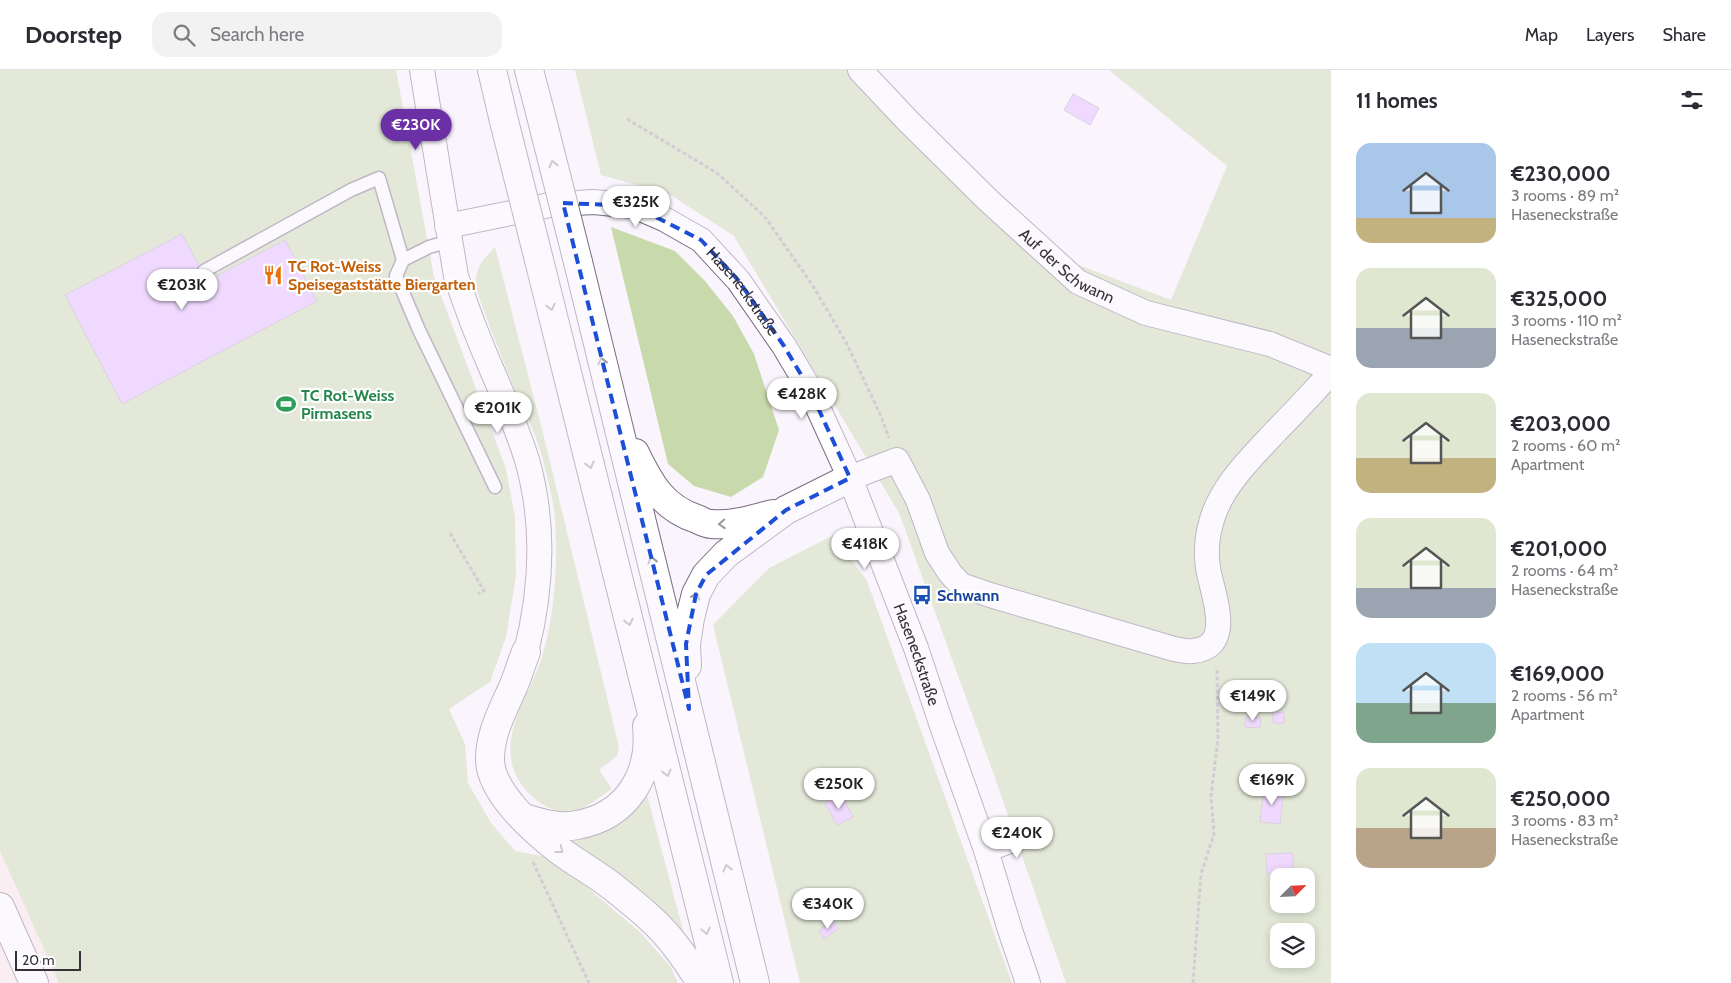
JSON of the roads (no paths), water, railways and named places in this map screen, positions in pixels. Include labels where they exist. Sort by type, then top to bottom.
[{"type":"main road","points":[[492,70],[719,983]]},
{"type":"main road","points":[[529,70],[689,710],[755,983]]},
{"type":"main road","points":[[614,409],[643,470],[656,491],[669,505],[684,515],[710,524],[738,522],[786,510]]},
{"type":"main road","points":[[689,710],[686,644],[696,594],[706,575],[726,554],[786,510],[850,478]]},
{"type":"main road","points":[[526,652],[492,741],[490,760],[496,781],[505,798],[523,818],[558,849],[608,884],[654,922],[685,957],[701,983]]},
{"type":"main road","points":[[523,818],[549,825],[577,826],[613,811],[627,800],[640,781],[647,754],[648,730],[642,675]]},
{"type":"main road","points":[[0,907],[34,983]]},
{"type":"street","points":[[422,70],[456,276],[465,304],[516,429],[533,485],[539,538],[539,573],[537,599],[526,652]]},
{"type":"street","name":"Auf der Schwann","points":[[860,70],[908,121],[989,201],[1078,282],[1146,313],[1270,344],[1331,369]]},
{"type":"street","name":"Haseneckstraße","points":[[448,234],[555,204],[594,202],[634,206],[664,219],[701,240],[738,280],[784,346],[809,388],[850,478],[916,648],[986,850],[1028,983]]},
{"type":"street","points":[[850,478],[897,460],[918,500],[937,553],[961,585],[990,596],[1174,649],[1193,652],[1208,647],[1213,642],[1218,630],[1218,615],[1208,568],[1207,547],[1216,508],[1238,472],[1331,373]]},
{"type":"street","points":[[986,850],[1033,832]]},
{"type":"lane","points":[[204,271],[352,190],[379,178],[403,260]]},
{"type":"lane","points":[[448,234],[429,247],[403,260],[396,276],[419,330],[495,487]]},
{"type":"place","name":"TC Rot-Weiss Speisegaststätte Biergarten","points":[[273,275]]},
{"type":"place","name":"TC Rot-Weiss Pirmasens","points":[[286,404]]},
{"type":"place","name":"Schwann","points":[[922,595]]}]
